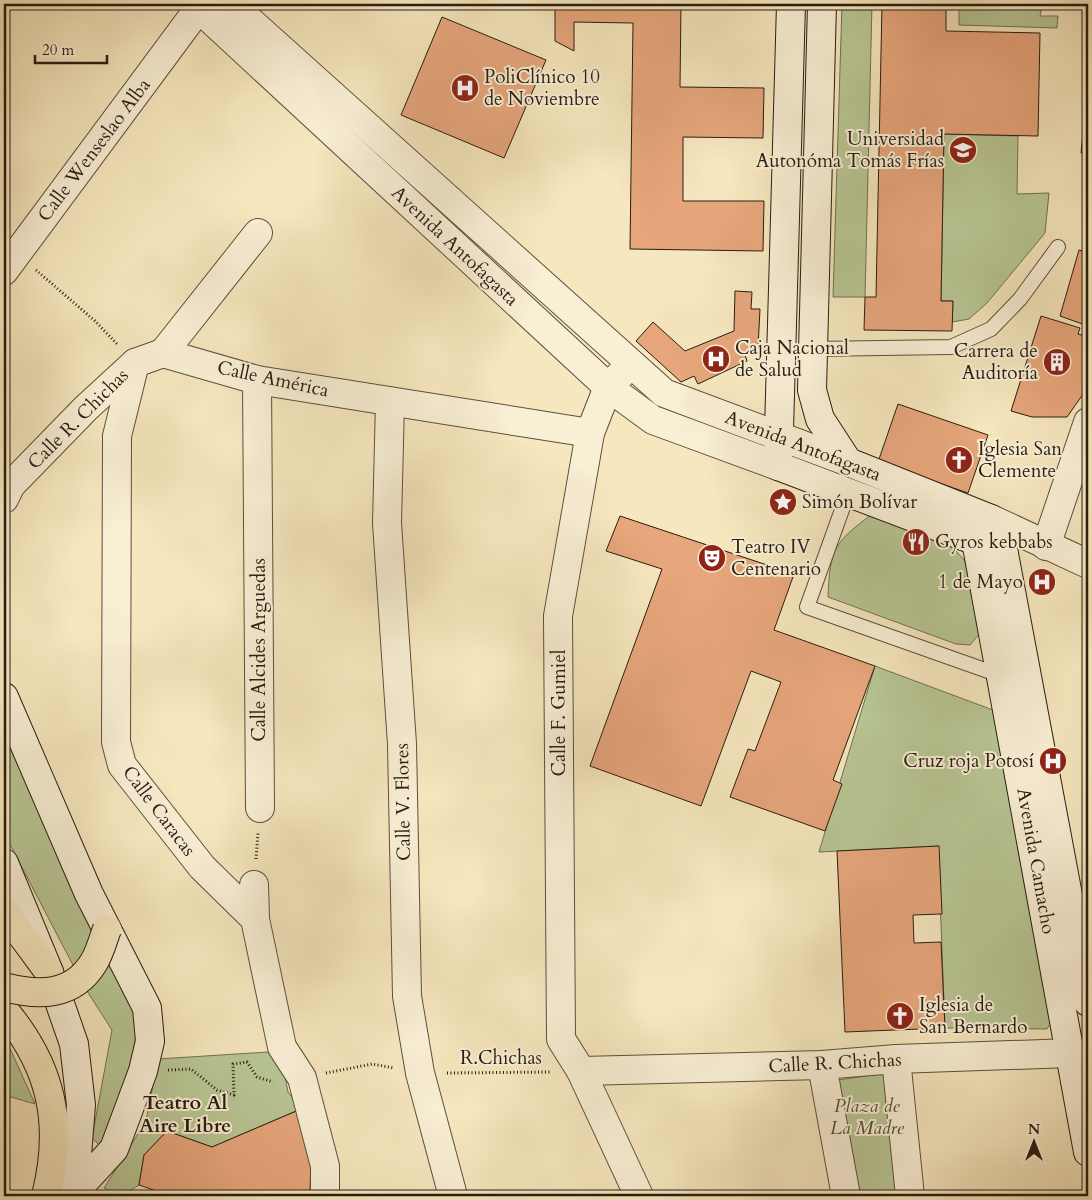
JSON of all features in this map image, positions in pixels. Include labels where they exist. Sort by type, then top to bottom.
[{"type":"main road","points":[[4,911],[49,972]]},
{"type":"main road","points":[[4,987],[37,993],[51,992],[73,984],[94,962],[107,929]]},
{"type":"main road","points":[[4,1010],[18,1027],[37,1059],[48,1086],[55,1123],[53,1168],[46,1196]]},
{"type":"street","name":"Avenida Antofagasta","points":[[231,4],[664,393],[848,462],[984,530],[1004,554]]},
{"type":"street","points":[[778,466],[791,4]]},
{"type":"street","points":[[822,4],[812,390],[820,419],[848,462]]},
{"type":"street","name":"Avenida Antofagasta","points":[[198,5],[608,387],[653,420],[848,493],[1046,546],[1088,564]]},
{"type":"street","name":"Calle Wenseslao Alba","points":[[8,255],[198,5]]},
{"type":"street","points":[[135,363],[163,353],[258,233]]},
{"type":"street","name":"Calle América","points":[[163,353],[257,380],[590,433]]},
{"type":"street","name":"Calle R. Chichas","points":[[4,499],[11,485],[86,408],[135,363]]},
{"type":"street","name":"Calle Caracas","points":[[135,363],[117,436],[116,742],[122,765],[128,773],[202,867],[255,919]]},
{"type":"street","name":"Calle F. Gumiel","points":[[631,364],[608,387],[590,433],[558,616],[561,1039],[581,1072],[639,1196]]},
{"type":"street","name":"Calle Alcides Arguedas","points":[[257,380],[260,808]]},
{"type":"street","name":"Calle V. Flores","points":[[390,402],[387,523],[402,744],[407,996],[420,1073],[453,1196]]},
{"type":"street","points":[[1004,554],[1046,546],[1088,422]]},
{"type":"street","name":"Avenida Camacho","points":[[984,530],[1002,676],[1080,1054],[1088,1152]]},
{"type":"street","name":"Avenida Camacho","points":[[1004,554],[1088,1002]]},
{"type":"street","points":[[4,697],[40,782],[107,929],[147,1008],[150,1041],[143,1071],[114,1149],[72,1195]]},
{"type":"street","points":[[4,863],[49,972],[74,1044],[81,1105],[72,1195]]},
{"type":"street","points":[[254,885],[255,919],[282,1047],[302,1078],[325,1166],[325,1196]]},
{"type":"street","name":"Calle R. Chichas","points":[[581,1072],[822,1065],[896,1059],[1080,1054]]},
{"type":"street","points":[[896,1059],[910,1196]]},
{"type":"street","points":[[822,1065],[846,1196]]},
{"type":"lane","points":[[812,349],[951,347],[991,329],[1020,299],[1058,247]]},
{"type":"lane","points":[[848,493],[807,606],[1002,676]]},
{"type":"path","points":[[8,255],[95,321],[135,363]]},
{"type":"path","points":[[254,885],[260,808]]},
{"type":"path","points":[[143,1071],[191,1070],[217,1090],[234,1095],[233,1064],[247,1062],[257,1077],[274,1083],[302,1078]]},
{"type":"path","name":"R.Chichas","points":[[302,1078],[372,1064],[420,1073],[581,1072]]},
{"type":"green space","points":[[842,4],[872,4],[865,297],[833,297]]},
{"type":"green space","points":[[959,4],[1043,4],[1040,16],[1058,16],[1057,28],[959,25]]},
{"type":"green space","points":[[944,134],[1018,136],[1017,194],[1049,193],[1045,233],[987,303],[969,319],[952,322],[953,301],[941,301]]},
{"type":"green space","points":[[872,514],[949,543],[965,561],[980,633],[970,645],[956,644],[828,597],[830,567],[836,548],[849,532]]},
{"type":"green space","points":[[875,666],[993,710],[1054,1017],[1047,1029],[945,1028],[938,846],[819,852]]},
{"type":"green space","points":[[4,735],[96,929],[87,951],[74,967],[4,833]]},
{"type":"green space","points":[[108,953],[137,1007],[137,1028],[130,1074],[101,1147],[92,1138],[112,1030],[85,988]]},
{"type":"green space","points":[[4,1035],[35,1104],[4,1095]]},
{"type":"green space","points":[[268,1052],[284,1071],[288,1092],[301,1109],[212,1147],[167,1131],[144,1155],[139,1185],[121,1196],[104,1188],[146,1121],[158,1059]]},
{"type":"green space","name":"Plaza de La Madre","points":[[886,1073],[900,1196],[855,1196],[838,1080]]},
{"type":"building","points":[[555,4],[681,4],[680,87],[764,88],[763,138],[683,137],[683,201],[764,201],[763,251],[630,249],[633,23],[574,22],[574,51],[555,41]]},
{"type":"building","points":[[882,4],[946,4],[946,31],[1040,33],[1038,136],[944,134],[941,301],[953,301],[952,331],[864,330],[865,297],[876,297]]},
{"type":"building","points":[[442,17],[546,60],[504,158],[401,115]]},
{"type":"building","points":[[1088,83],[1088,154],[1081,153]]},
{"type":"building","points":[[1079,250],[1088,253],[1088,326],[1060,316]]},
{"type":"building","points":[[735,291],[752,292],[751,309],[760,309],[758,348],[745,355],[747,361],[698,384],[694,376],[681,382],[636,341],[653,322],[685,351],[734,331]]},
{"type":"building","name":"Carrera de Auditoría","points":[[1041,316],[1080,328],[1078,334],[1088,337],[1088,387],[1067,417],[1032,417],[1011,411]]},
{"type":"building","points":[[898,404],[988,435],[968,493],[878,462]]},
{"type":"building","points":[[620,516],[794,574],[774,630],[875,666],[833,780],[842,784],[825,831],[730,797],[748,749],[755,751],[781,682],[751,671],[701,806],[590,766],[662,569],[606,551]]},
{"type":"building","points":[[939,846],[942,914],[913,915],[914,943],[941,942],[945,1028],[845,1032],[837,851]]},
{"type":"building","points":[[301,1109],[311,1153],[310,1196],[171,1196],[139,1185],[144,1155],[167,1131],[212,1147]]},
{"type":"place","name":"PoliClínico 10 de Noviembre","points":[[465,88]]},
{"type":"place","name":"Universidad Autonóma Tomás Frías","points":[[963,150]]},
{"type":"place","name":"Caja Nacional de Salud","points":[[716,359]]},
{"type":"place","name":"Carrera de Auditoría","points":[[1057,362]]},
{"type":"place","name":"Iglesia San Clemente","points":[[959,460]]},
{"type":"place","name":"Simón Bolívar","points":[[783,502]]},
{"type":"place","name":"Gyros kebbabs","points":[[916,542]]},
{"type":"place","name":"Teatro IV Centenario","points":[[712,558]]},
{"type":"place","name":"1 de Mayo","points":[[1042,582]]},
{"type":"place","name":"Cruz roja Potosí","points":[[1053,761]]},
{"type":"place","name":"Iglesia de San Bernardo","points":[[900,1016]]},
{"type":"district","name":"Teatro Al Aire Libre","points":[[185,1114]]}]
